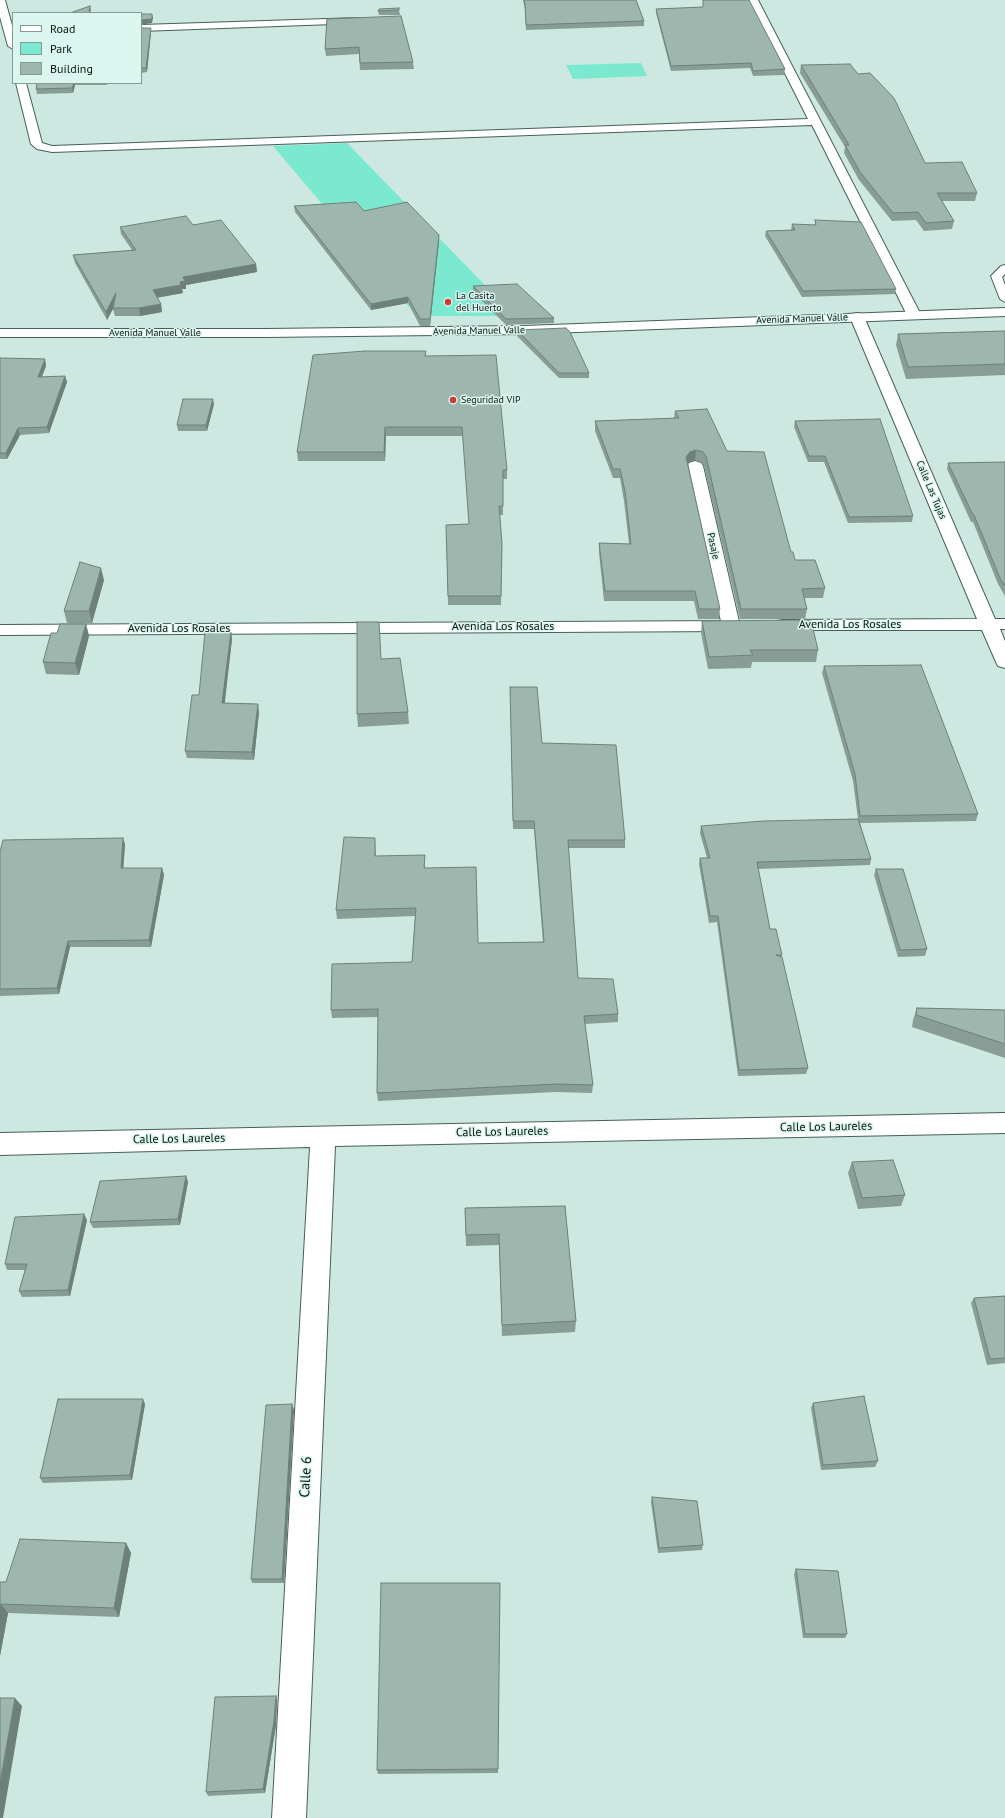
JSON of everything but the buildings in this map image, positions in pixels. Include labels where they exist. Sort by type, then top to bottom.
[{"type":"street","points":[[0,0],[12,33]]},
{"type":"street","points":[[753,0],[914,315]]},
{"type":"street","points":[[142,28],[370,20]]},
{"type":"street","points":[[21,84],[37,144],[41,147],[52,149],[816,122]]},
{"type":"street","name":"Avenida Manuel Valle","points":[[0,333],[273,333],[861,328],[914,315],[1005,312]]},
{"type":"street","name":"Calle Las Tujas","points":[[861,328],[996,624],[1005,662]]},
{"type":"street","name":"Avenida Manuel Valle","points":[[516,344],[760,335]]},
{"type":"street","name":"Avenida Manuel Valle","points":[[135,346],[294,346]]},
{"type":"street","name":"Pasaje","points":[[695,466],[739,626]]},
{"type":"street","name":"Avenida Los Rosales","points":[[770,625],[996,624]]},
{"type":"street","name":"Avenida Los Rosales","points":[[0,630],[739,626]]},
{"type":"street","name":"Calle Los Laureles","points":[[0,1144],[323,1136],[1005,1124]]},
{"type":"street","name":"Calle 6","points":[[289,1818],[323,1136]]},
{"type":"lane","points":[[1005,268],[996,276],[1005,298]]},
{"type":"green space","points":[[641,63],[647,76],[573,79],[566,65]]},
{"type":"green space","points":[[347,143],[515,316],[417,316],[273,146]]},
{"type":"place","name":"La Casita del Huerto","points":[[448,302]]},
{"type":"place","name":"Seguridad VIP","points":[[453,400]]}]
